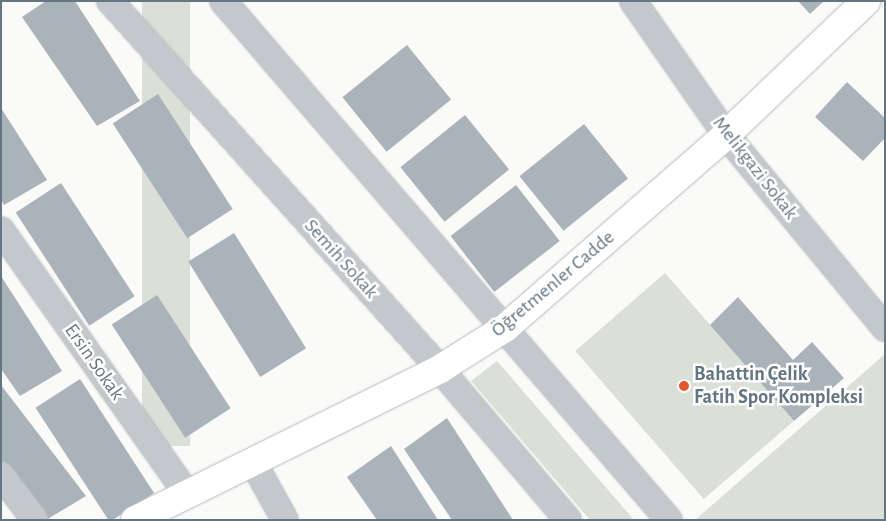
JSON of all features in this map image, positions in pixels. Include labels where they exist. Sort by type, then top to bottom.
[{"type":"street","name":"Semih Sokak","points":[[110,1],[440,370],[568,520]]},
{"type":"street","points":[[223,1],[668,520]]},
{"type":"street","name":"Melikgazi Sokak","points":[[633,1],[726,135],[885,328]]},
{"type":"street","name":"Öğretmenler Cadde","points":[[135,520],[440,370],[505,328],[726,135],[866,1]]},
{"type":"street","name":"Ersin Sokak","points":[[1,230],[187,494]]},
{"type":"street","points":[[253,462],[285,520]]},
{"type":"street","points":[[1,475],[34,520]]},
{"type":"shaded area","points":[[142,1],[190,1],[190,446],[142,446]]},
{"type":"shaded area","name":"Bahattin Çelik Fatih Spor Kompleksi","points":[[665,273],[794,421],[704,499],[575,351]]},
{"type":"shaded area","points":[[885,354],[885,520],[695,520]]},
{"type":"shaded area","points":[[497,361],[634,520],[590,520],[471,381]]},
{"type":"building","points":[[46,1],[75,1],[140,101],[97,126],[22,17]]},
{"type":"building","points":[[798,1],[824,1],[810,14]]},
{"type":"building","points":[[407,45],[451,99],[387,152],[342,97]]},
{"type":"building","points":[[847,82],[885,118],[885,138],[863,161],[815,117]]},
{"type":"building","points":[[158,94],[233,209],[187,238],[113,123]]},
{"type":"building","points":[[1,108],[47,180],[4,205],[1,200]]},
{"type":"building","points":[[465,115],[509,169],[445,222],[400,167]]},
{"type":"building","points":[[584,124],[628,178],[564,231],[519,176]]},
{"type":"building","points":[[61,183],[135,296],[89,326],[16,212]]},
{"type":"building","points":[[516,185],[560,241],[494,292],[451,236]]},
{"type":"building","points":[[234,233],[306,348],[260,377],[188,262]]},
{"type":"building","points":[[1,276],[62,371],[20,396],[1,369]]},
{"type":"building","points":[[157,295],[231,408],[185,438],[112,324]]},
{"type":"building","points":[[738,297],[793,360],[812,342],[844,378],[794,421],[710,325]]},
{"type":"building","points":[[80,379],[154,493],[113,520],[108,520],[36,408]]},
{"type":"building","points":[[1,385],[86,496],[46,520],[1,466]]},
{"type":"building","points":[[447,418],[513,520],[452,520],[404,449]]},
{"type":"building","points":[[391,446],[438,520],[377,520],[347,477]]},
{"type":"place","name":"Bahattin Çelik Fatih Spor Kompleksi","points":[[684,386]]}]
